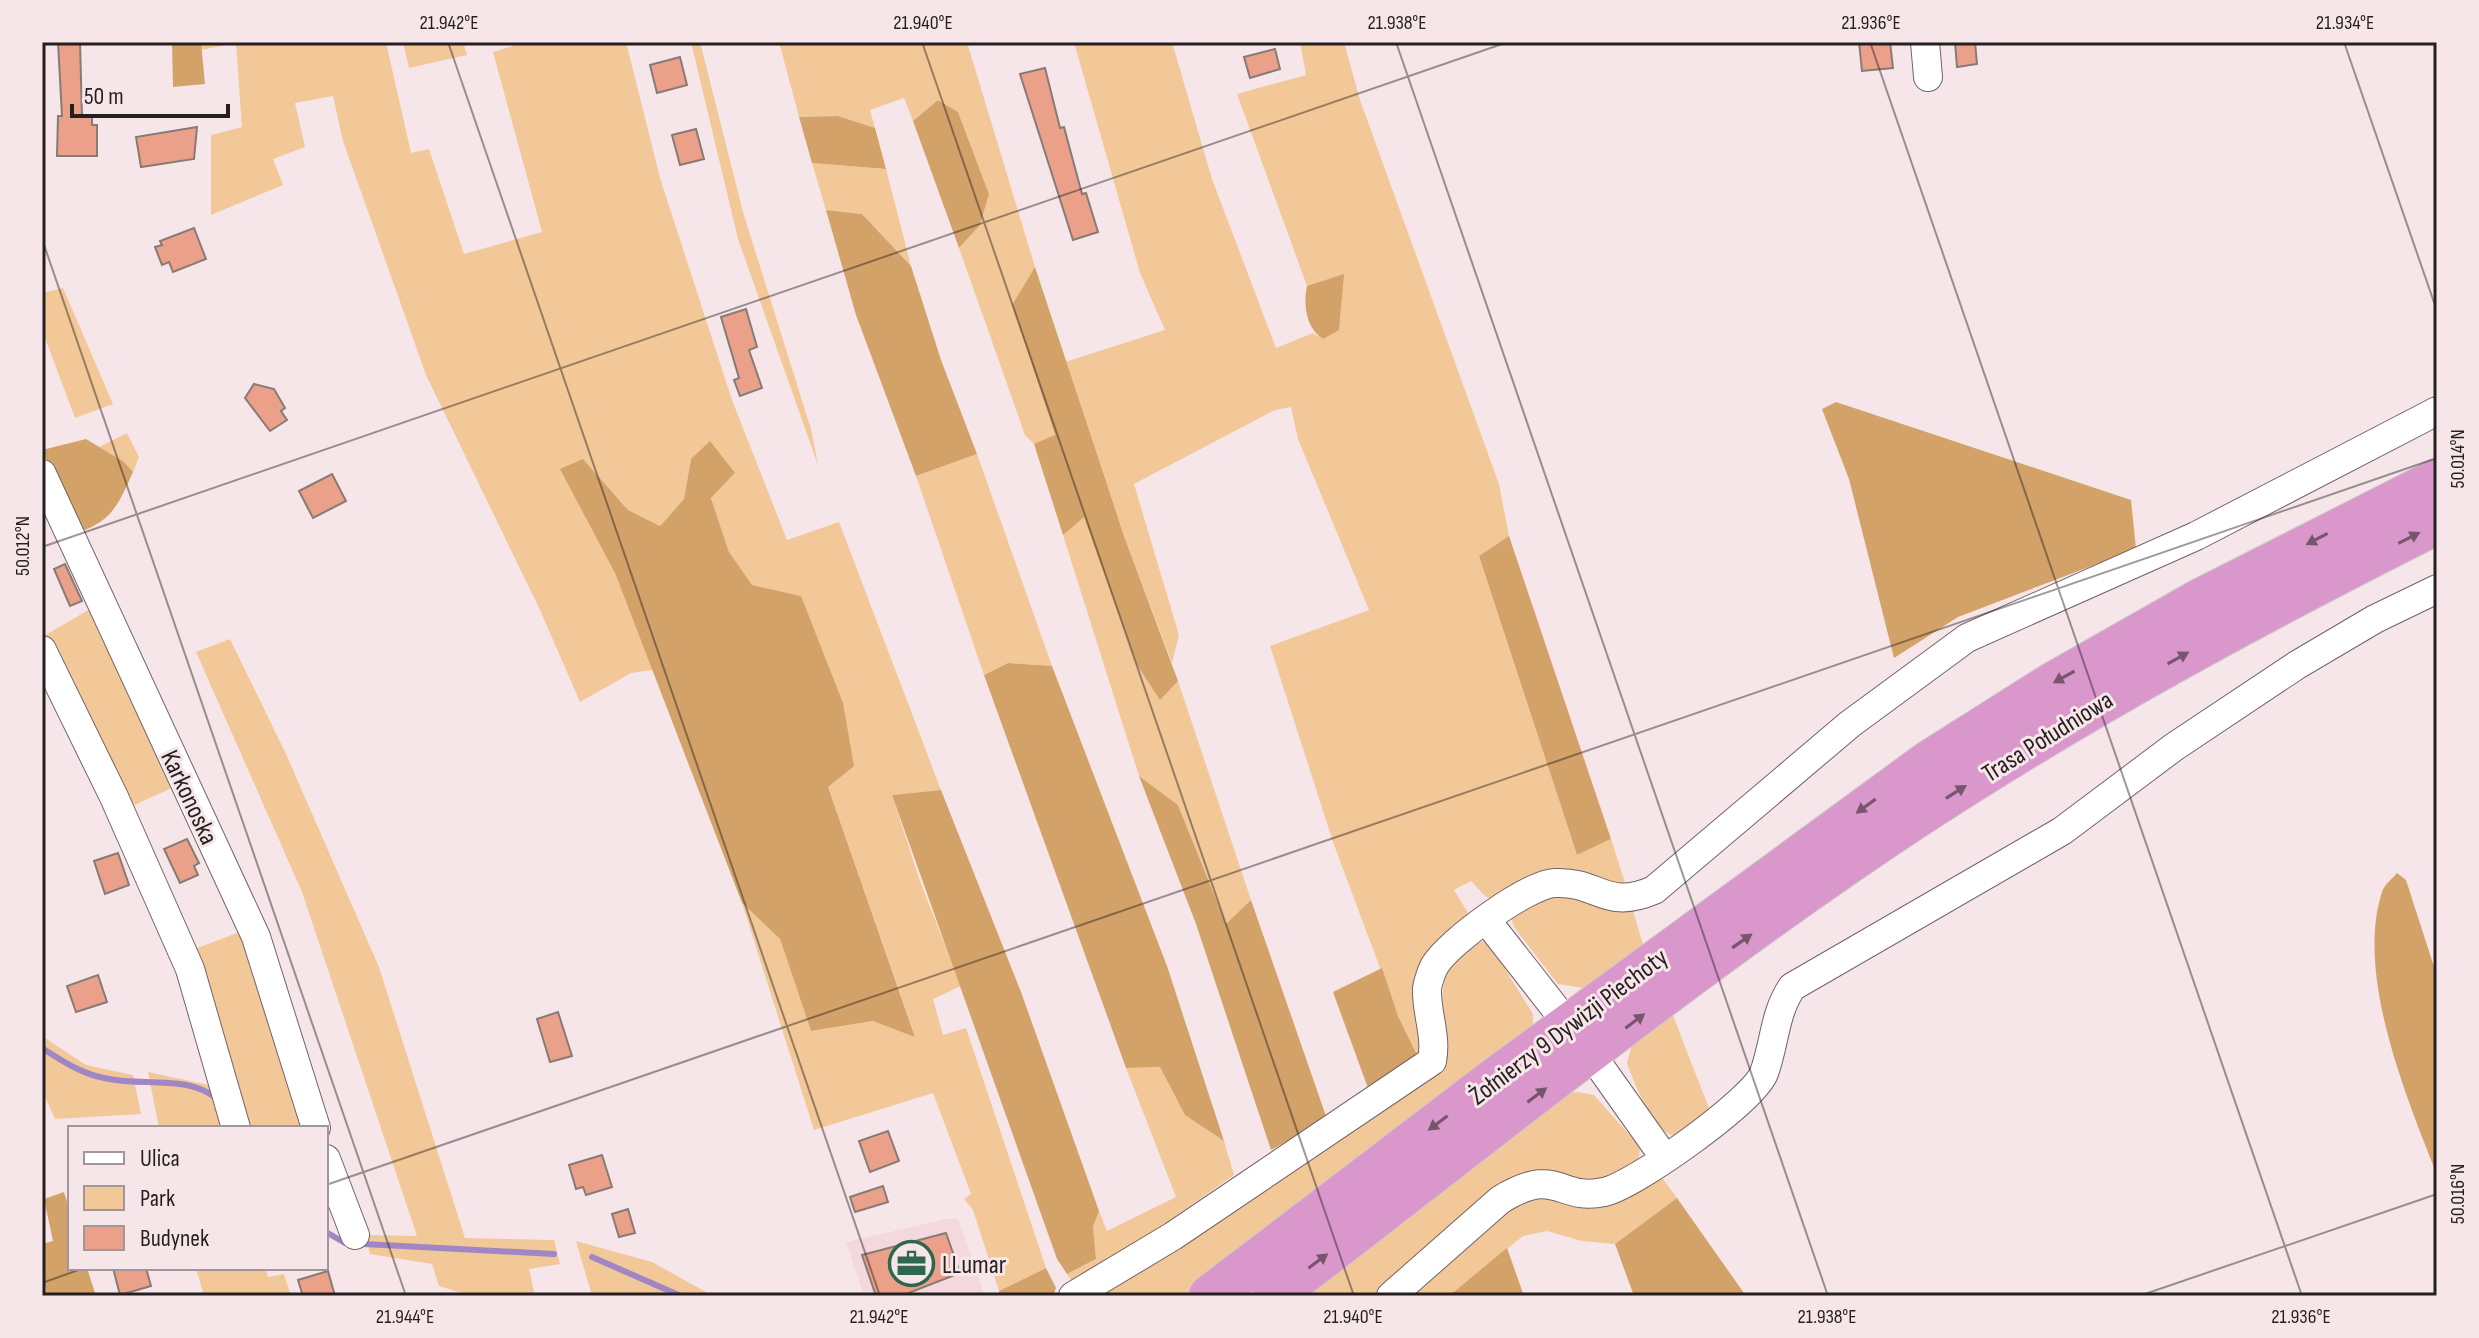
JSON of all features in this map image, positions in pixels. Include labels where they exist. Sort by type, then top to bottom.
[{"type":"highway","name":"Trasa Południowa","points":[[1930,761],[2052,684],[2200,600],[2437,480]]},
{"type":"highway","name":"Trasa Południowa","points":[[1679,987],[1915,818],[2075,717],[2245,622],[2437,523]]},
{"type":"highway","name":"Żołnierzy 9 Dywizji Piechoty","points":[[1273,1296],[1579,1040],[1930,761]]},
{"type":"highway","name":"Żołnierzy 9 Dywizji Piechoty","points":[[1210,1296],[1579,1040],[1679,987]]},
{"type":"street","points":[[1925,42],[1928,77]]},
{"type":"street","points":[[1073,1296],[1173,1236],[1432,1061],[1436,1039],[1427,987],[1435,964],[1528,890],[1554,883],[1586,887],[1616,900],[1634,898],[1654,890],[1850,724],[1967,638],[2196,536],[2437,411]]},
{"type":"street","name":"Karkonoska","points":[[42,474],[256,937],[315,1126]]},
{"type":"street","points":[[1391,1296],[1500,1200],[1519,1188],[1543,1182],[1586,1194],[1621,1187],[1748,1096],[1763,1075],[1780,1005],[1792,987],[2062,831],[2174,747],[2297,665],[2375,619],[2437,589]]},
{"type":"street","points":[[42,650],[114,797],[190,969],[235,1126]]},
{"type":"street","points":[[1487,921],[1664,1157]]},
{"type":"street","points":[[328,1164],[355,1235]]},
{"type":"shaded area","points":[[172,42],[201,42],[205,84],[173,87]]},
{"type":"shaded area","points":[[938,100],[958,112],[989,194],[980,225],[959,248],[913,121]]},
{"type":"shaded area","points":[[838,116],[875,128],[886,169],[812,163],[799,117]]},
{"type":"shaded area","points":[[826,210],[862,214],[911,266],[941,360],[977,454],[916,476],[856,315]]},
{"type":"shaded area","points":[[1035,267],[1124,536],[1178,681],[1160,700],[1137,665],[1084,517],[1063,535],[1034,444],[1055,435],[1012,305]]},
{"type":"shaded area","points":[[1344,274],[1339,330],[1323,339],[1313,329],[1307,316],[1307,286]]},
{"type":"shaded area","points":[[1836,402],[2131,500],[2136,549],[1958,617],[1894,658],[1849,479],[1822,409]]},
{"type":"shaded area","points":[[86,439],[124,462],[133,472],[108,516],[80,532],[42,450]]},
{"type":"shaded area","points":[[710,441],[735,473],[711,498],[729,552],[752,585],[801,596],[843,703],[854,766],[828,787],[915,1037],[873,1021],[811,1031],[780,939],[742,903],[615,573],[560,469],[583,459],[628,510],[660,526],[684,499],[691,459]]},
{"type":"shaded area","points":[[1509,536],[1611,839],[1577,855],[1479,556]]},
{"type":"shaded area","points":[[1008,663],[1052,666],[1167,966],[1224,1141],[1185,1115],[1160,1067],[1126,1068],[984,675]]},
{"type":"shaded area","points":[[1139,776],[1178,805],[1226,924],[1251,900],[1327,1119],[1271,1150],[1196,924]]},
{"type":"shaded area","points":[[941,790],[1021,992],[1099,1211],[1093,1227],[1096,1259],[1067,1274],[1057,1259],[892,795]]},
{"type":"shaded area","points":[[2397,873],[2406,880],[2437,976],[2437,1175],[2399,1074],[2380,998],[2375,925],[2383,889]]},
{"type":"shaded area","points":[[1382,968],[1398,1016],[1418,1057],[1369,1091],[1333,992]]},
{"type":"shaded area","points":[[64,1192],[68,1205],[68,1270],[88,1270],[96,1296],[46,1296],[42,1244],[53,1241],[44,1199]]},
{"type":"shaded area","points":[[1677,1198],[1746,1296],[1634,1296],[1615,1244]]},
{"type":"shaded area","points":[[946,1219],[958,1219],[985,1296],[864,1296],[846,1242]]},
{"type":"shaded area","points":[[1507,1248],[1524,1296],[1449,1296]]},
{"type":"shaded area","points":[[1046,1268],[1056,1288],[1053,1296],[1000,1296],[999,1291]]},
{"type":"green space","points":[[201,42],[386,42],[411,153],[429,149],[464,254],[542,232],[493,52],[526,42],[626,42],[660,178],[732,400],[787,540],[839,522],[941,790],[892,795],[920,881],[961,986],[933,999],[943,1035],[966,1028],[1046,1268],[999,1291],[973,1210],[964,1199],[971,1194],[933,1093],[814,1130],[742,903],[780,939],[811,1031],[873,1021],[915,1036],[828,787],[801,596],[751,585],[729,552],[711,498],[735,473],[691,459],[684,499],[660,526],[628,510],[583,459],[615,573],[653,670],[631,673],[580,702],[540,610],[426,375],[343,141],[333,96],[295,103],[305,147],[273,159],[283,185],[211,215],[211,135],[242,127],[236,43],[201,50]]},
{"type":"green space","points":[[403,42],[463,42],[467,55],[409,68]]},
{"type":"green space","points":[[691,42],[700,42],[743,212],[811,429],[818,465],[738,239]]},
{"type":"green space","points":[[779,42],[967,42],[1035,267],[1012,305],[1055,436],[1034,444],[1025,435],[959,248],[980,225],[989,194],[958,112],[938,100],[913,121],[904,98],[870,110],[875,128],[838,116],[799,117]]},
{"type":"green space","points":[[1089,42],[1172,42],[1212,179],[1276,348],[1313,333],[1323,339],[1343,275],[1307,286],[1237,94],[1306,75],[1300,42],[1344,42],[1360,100],[1499,484],[1509,536],[1479,556],[1577,855],[1611,839],[1627,889],[1497,902],[1485,896],[1471,881],[1454,890],[1470,916],[1426,1023],[1418,1057],[1398,1016],[1334,845],[1270,646],[1369,610],[1298,439],[1291,407],[1275,410],[1134,484],[1179,635],[1172,663],[1124,536],[1065,362],[1165,330],[1140,273],[1075,46]]},
{"type":"green space","points":[[812,163],[886,169],[911,266],[862,214],[826,210]]},
{"type":"green space","points":[[63,288],[113,404],[75,418],[42,330],[42,293]]},
{"type":"green space","points":[[127,433],[139,457],[133,472],[99,447]]},
{"type":"green space","points":[[977,454],[1052,666],[1008,663],[984,675],[916,476]]},
{"type":"green space","points":[[1084,516],[1137,665],[1160,699],[1178,681],[1251,900],[1226,925],[1178,805],[1139,776],[1063,535]]},
{"type":"green space","points":[[95,606],[176,786],[128,808],[44,636]]},
{"type":"green space","points":[[230,639],[286,754],[379,967],[465,1238],[554,1240],[560,1264],[529,1269],[535,1296],[471,1296],[439,1286],[432,1264],[370,1254],[365,1235],[417,1236],[302,892],[196,652]]},
{"type":"green space","points":[[1543,896],[1568,896],[1633,911],[1645,951],[1595,990],[1558,984],[1514,927],[1511,918]]},
{"type":"green space","points":[[245,930],[307,1126],[241,1126],[192,950]]},
{"type":"green space","points":[[1487,940],[1533,1014],[1533,1025],[1441,1107],[1186,1296],[1092,1296],[1445,1047],[1442,998],[1449,969],[1469,948]]},
{"type":"green space","points":[[1672,1013],[1712,1116],[1680,1136],[1671,1135],[1654,1120],[1627,1063],[1632,1044]]},
{"type":"green space","points":[[42,1036],[86,1065],[133,1075],[141,1114],[55,1119],[42,1090]]},
{"type":"green space","points":[[1160,1067],[1185,1114],[1224,1141],[1234,1175],[1075,1286],[1067,1274],[1096,1259],[1093,1227],[1099,1211],[1107,1231],[1176,1197],[1126,1068]]},
{"type":"green space","points":[[148,1072],[209,1085],[228,1126],[159,1126]]},
{"type":"green space","points":[[1565,1093],[1594,1095],[1640,1147],[1637,1162],[1629,1172],[1618,1177],[1588,1179],[1547,1170],[1379,1296],[1299,1296]]},
{"type":"green space","points":[[1660,1175],[1677,1198],[1615,1244],[1582,1241],[1547,1231],[1523,1236],[1449,1296],[1403,1296],[1518,1198]]},
{"type":"green space","points":[[576,1241],[652,1262],[713,1296],[592,1296]]},
{"type":"green space","points":[[197,1270],[266,1270],[268,1277],[284,1274],[291,1296],[204,1296]]},
{"type":"building","points":[[58,42],[80,42],[82,117],[92,117],[92,125],[97,125],[97,156],[57,156],[58,116],[62,116]]},
{"type":"building","points":[[1859,42],[1890,42],[1893,68],[1862,71]]},
{"type":"building","points":[[1955,42],[1975,42],[1977,64],[1957,67]]},
{"type":"building","points":[[1275,49],[1280,69],[1250,78],[1244,57]]},
{"type":"building","points":[[680,57],[687,85],[657,93],[650,65]]},
{"type":"building","points":[[1045,68],[1060,128],[1064,127],[1082,194],[1086,193],[1098,232],[1073,240],[1020,74]]},
{"type":"building","points":[[197,127],[194,159],[141,167],[136,137]]},
{"type":"building","points":[[696,129],[704,159],[680,165],[672,135]]},
{"type":"building","points":[[194,228],[206,259],[173,272],[169,262],[162,265],[155,247],[162,245],[160,241]]},
{"type":"building","points":[[746,309],[757,347],[749,350],[762,388],[740,396],[734,380],[739,378],[721,317]]},
{"type":"building","points":[[254,384],[274,389],[285,408],[281,411],[287,420],[270,431],[245,398]]},
{"type":"building","points":[[332,474],[346,501],[313,518],[299,491]]},
{"type":"building","points":[[65,564],[82,601],[70,606],[54,569]]},
{"type":"building","points":[[187,839],[199,863],[194,866],[198,875],[180,883],[164,849]]},
{"type":"building","points":[[118,853],[129,885],[105,894],[94,861]]},
{"type":"building","points":[[98,975],[107,1002],[76,1012],[67,986]]},
{"type":"building","points":[[558,1012],[572,1056],[550,1062],[537,1019]]},
{"type":"building","points":[[888,1131],[899,1161],[870,1172],[859,1141]]},
{"type":"building","points":[[602,1155],[612,1187],[586,1195],[583,1187],[576,1189],[569,1165]]},
{"type":"building","points":[[883,1186],[888,1202],[855,1212],[850,1197]]},
{"type":"building","points":[[628,1209],[635,1233],[619,1237],[612,1214]]},
{"type":"building","name":"LLumar","points":[[946,1233],[960,1273],[901,1296],[876,1296],[862,1255]]},
{"type":"building","points":[[114,1270],[147,1270],[151,1286],[120,1295]]},
{"type":"building","points":[[328,1271],[335,1296],[303,1296],[298,1280]]},
{"type":"waterway","points":[[42,1048],[74,1067],[100,1077],[180,1084],[194,1087],[217,1099]]},
{"type":"waterway","points":[[328,1233],[345,1243],[554,1254]]},
{"type":"waterway","points":[[592,1257],[681,1296]]},
{"type":"place","name":"LLumar","points":[[911,1264]]}]
